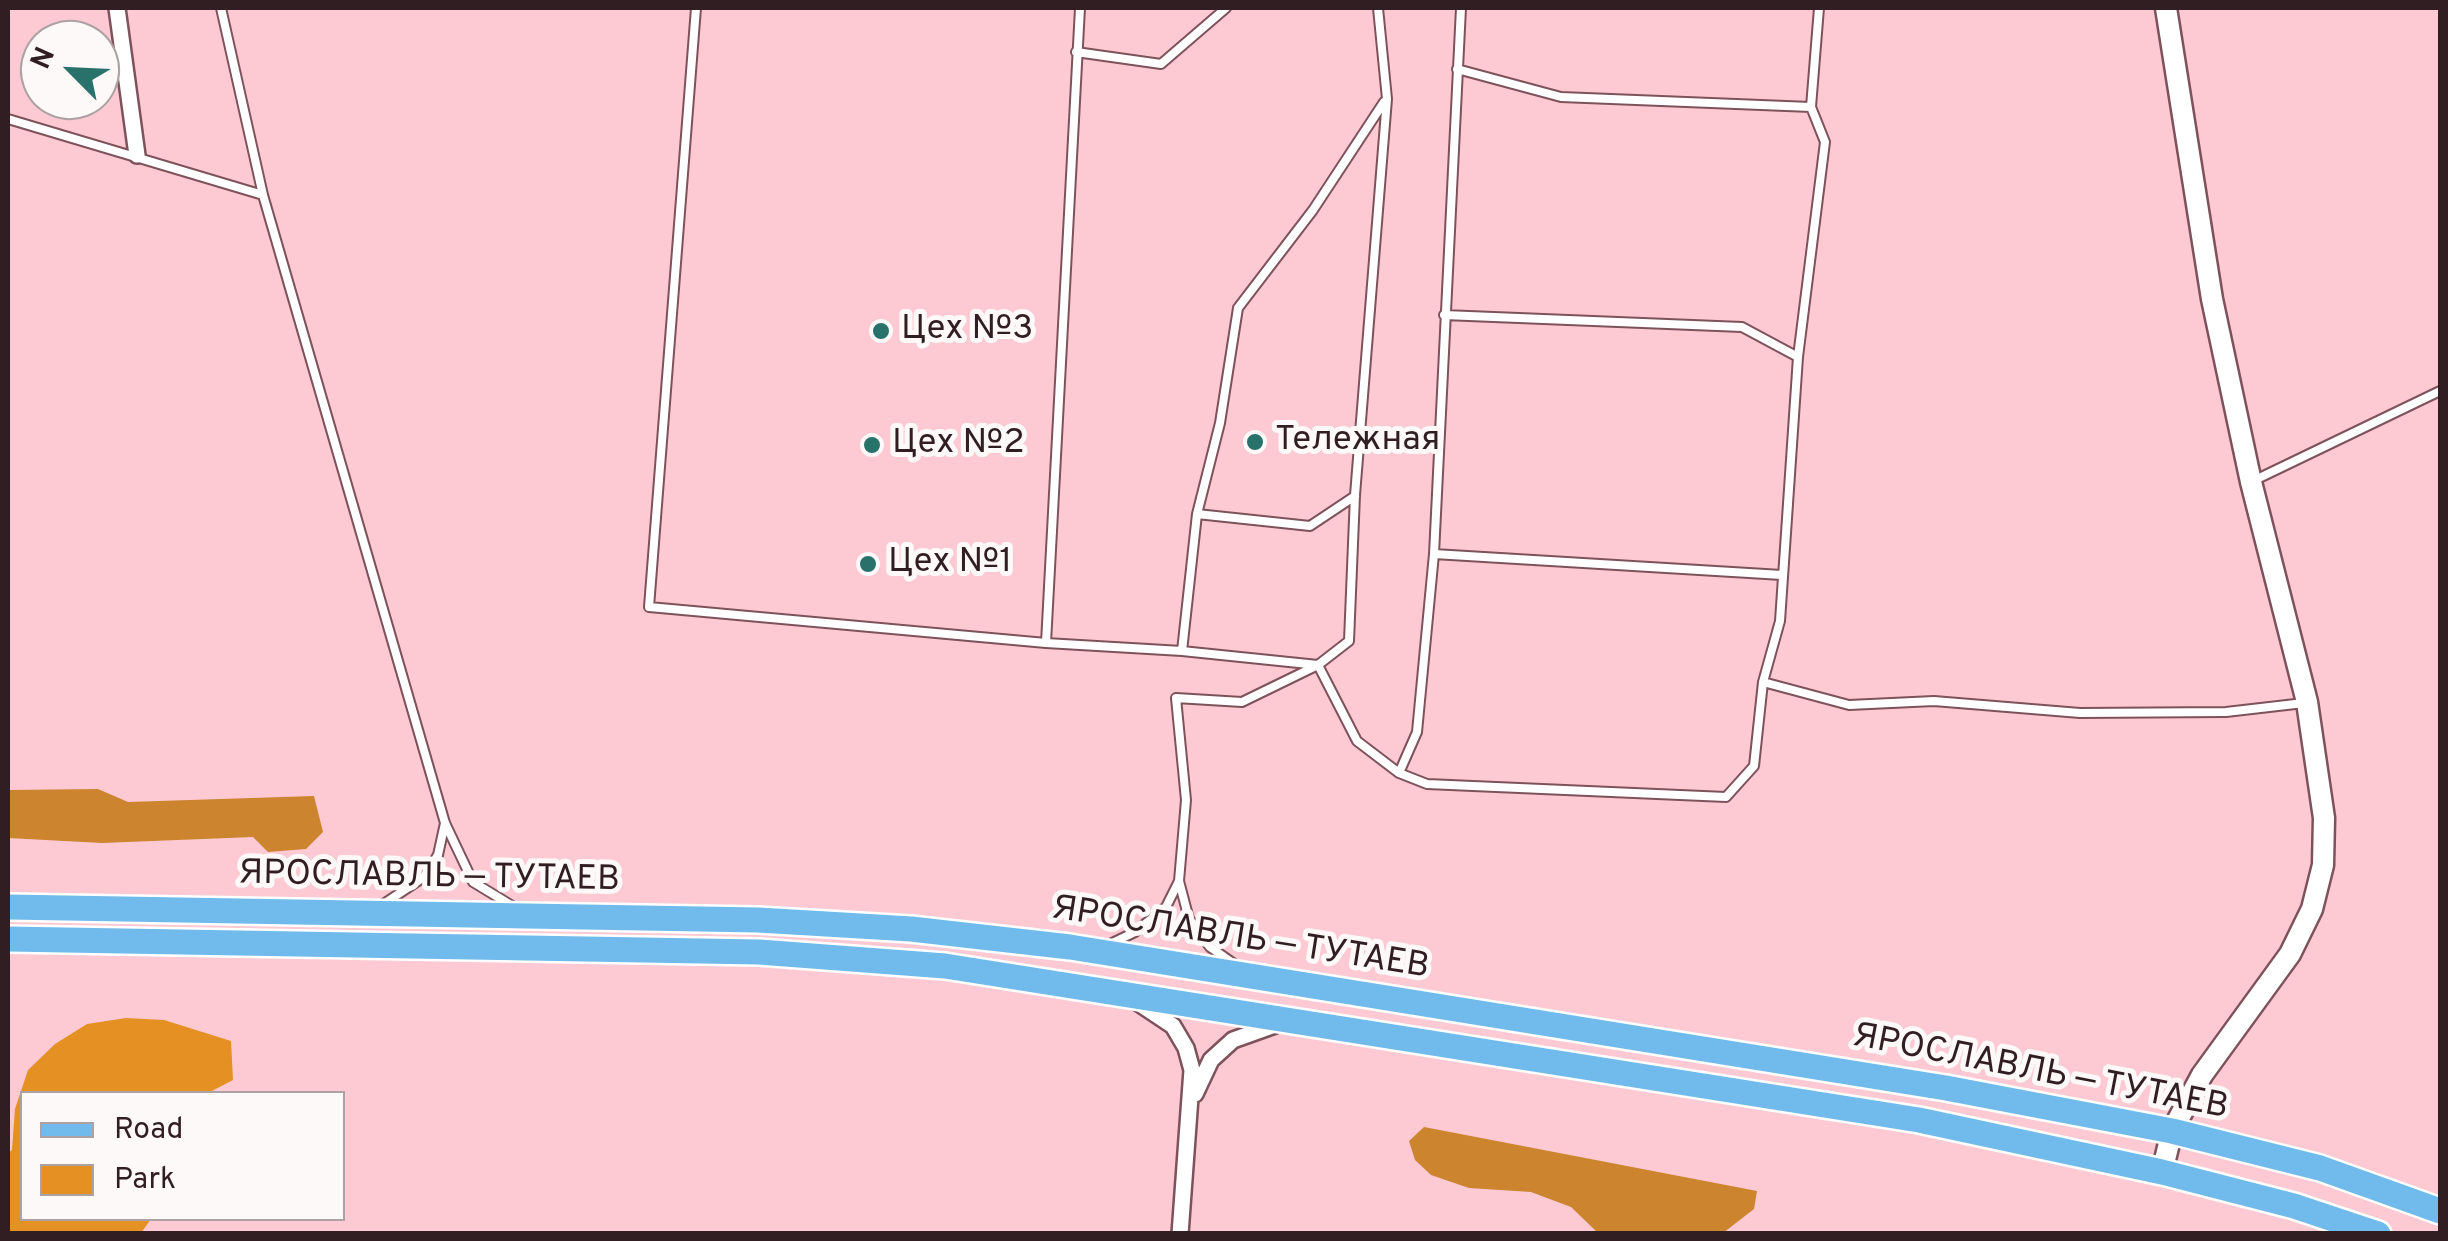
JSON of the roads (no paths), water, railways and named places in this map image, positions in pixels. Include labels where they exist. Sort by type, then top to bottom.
[{"type":"main road","name":"ЯРОСЛАВЛЬ — ТУТАЕВ","points":[[8,907],[542,914],[911,929],[1070,947],[1946,1088],[2172,1131],[2320,1168],[2440,1211]]},
{"type":"main road","name":"ЯРОСЛАВЛЬ — ТУТАЕВ","points":[[8,938],[759,952],[945,966],[1919,1120],[2162,1172],[2294,1206],[2378,1234]]},
{"type":"street","points":[[117,8],[137,155]]},
{"type":"street","points":[[2162,1172],[2172,1131],[2202,1076],[2290,954],[2312,909],[2323,865],[2324,818],[2307,702],[2251,482],[2212,300],[2166,8]]},
{"type":"street","points":[[1109,989],[1173,1026],[1186,1048],[1192,1070],[1192,1107],[1180,1234]]},
{"type":"street","points":[[1192,1107],[1212,1060],[1232,1040],[1255,1029],[1296,1020]]},
{"type":"lane","points":[[221,8],[264,195],[445,822],[459,861],[473,882],[514,908],[542,914]]},
{"type":"lane","points":[[696,8],[649,606],[1318,665]]},
{"type":"lane","points":[[1046,644],[1080,8]]},
{"type":"lane","points":[[1076,52],[1161,64],[1226,8]]},
{"type":"lane","points":[[1070,947],[1106,946],[1135,932],[1166,907],[1178,881],[1186,800],[1176,698],[1242,702],[1318,665],[1349,641],[1356,495],[1387,99],[1378,8]]},
{"type":"lane","points":[[1399,773],[1417,732],[1434,554],[1461,8]]},
{"type":"lane","points":[[1318,665],[1357,741],[1399,773],[1427,784],[1726,798],[1754,766],[1764,682],[1780,621],[1798,357],[1825,142],[1811,107],[1819,8]]},
{"type":"lane","points":[[1457,69],[1562,97],[1811,107]]},
{"type":"lane","points":[[1182,651],[1197,514],[1220,424],[1238,308],[1313,210],[1387,99]]},
{"type":"lane","points":[[8,118],[264,195]]},
{"type":"lane","points":[[1444,316],[1742,326],[1798,357]]},
{"type":"lane","points":[[2251,482],[2440,391]]},
{"type":"lane","points":[[1197,514],[1310,526],[1356,495]]},
{"type":"lane","points":[[1434,554],[1782,575]]},
{"type":"lane","points":[[1764,682],[1849,706],[1934,701],[2080,714],[2226,712],[2307,702]]},
{"type":"lane","points":[[358,912],[386,904],[424,878],[438,854],[445,822]]},
{"type":"lane","points":[[1178,881],[1189,919],[1210,947],[1248,973]]},
{"type":"place","name":"Цех №3","points":[[881,331]]},
{"type":"place","name":"Тележная","points":[[1255,442]]},
{"type":"place","name":"Цех №2","points":[[872,445]]},
{"type":"place","name":"Цех №1","points":[[868,564]]}]
